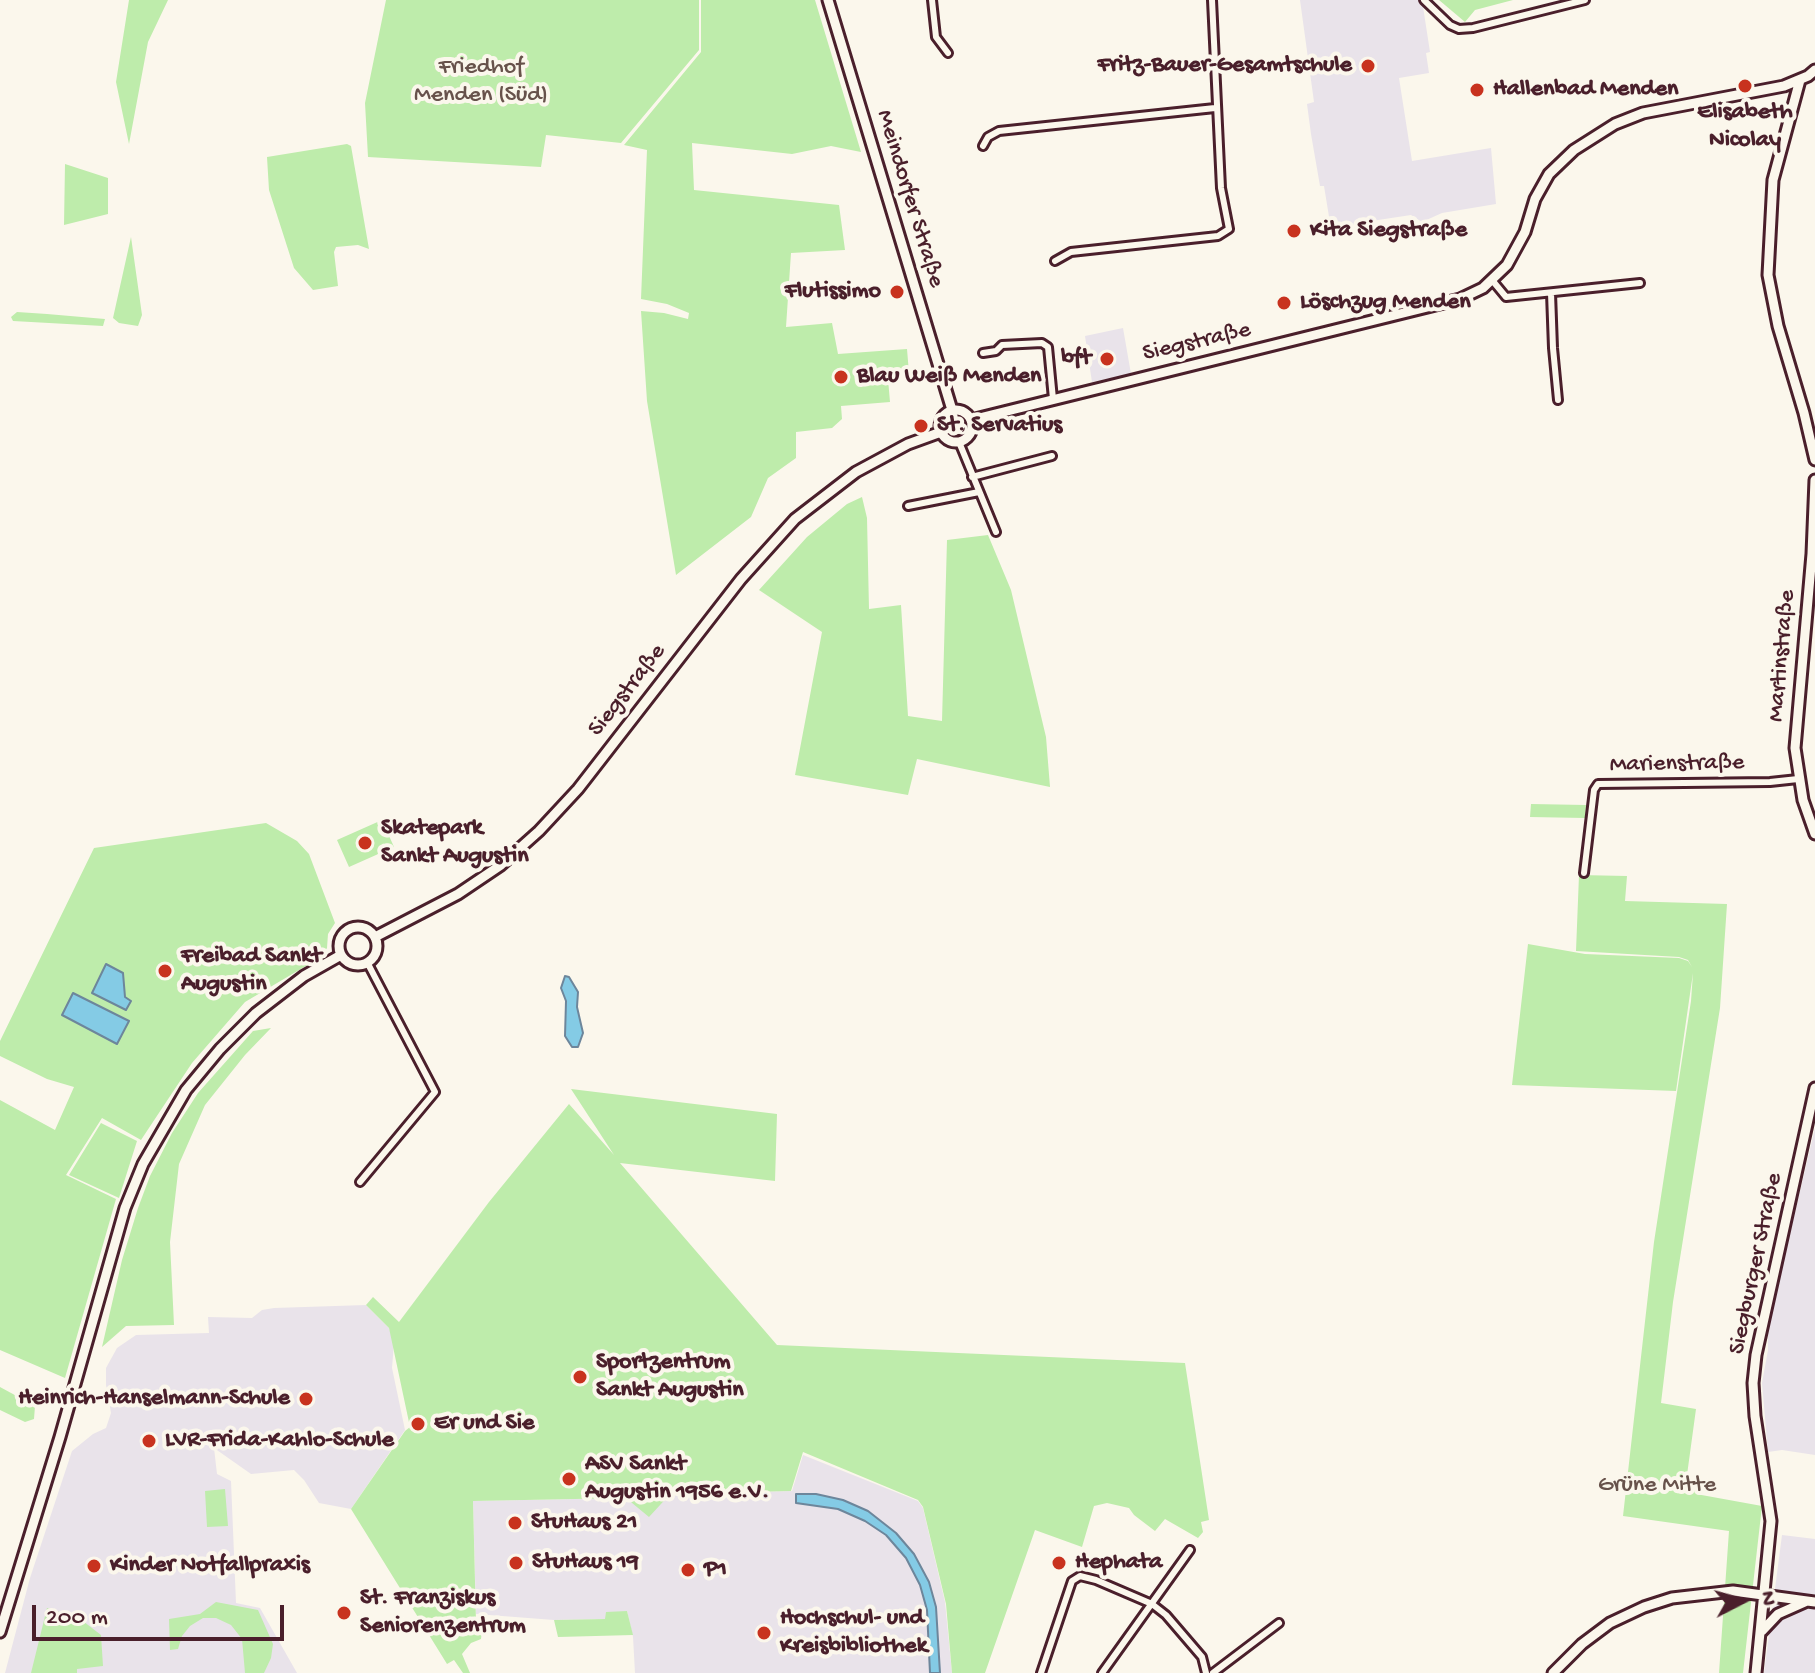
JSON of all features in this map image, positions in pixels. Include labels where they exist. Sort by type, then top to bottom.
[{"type":"main road","name":"Meindorfer Straße","points":[[828,0],[952,410]]},
{"type":"main road","name":"Siegstraße","points":[[971,420],[1442,305],[1479,290],[1507,265],[1517,249],[1535,199],[1549,174],[1567,155],[1616,122],[1643,113],[1784,86],[1815,70]]},
{"type":"main road","points":[[1800,80],[1773,180],[1768,275],[1778,326],[1815,460]]},
{"type":"main road","points":[[952,410],[965,412],[971,420],[970,434],[959,442],[946,439],[941,432],[943,417],[952,410]]},
{"type":"main road","name":"Siegstraße","points":[[341,955],[341,937],[349,928],[364,927],[375,937],[458,894],[501,865],[539,831],[578,789],[741,579],[795,519],[856,472],[908,444],[941,432]]},
{"type":"main road","name":"Martinstraße","points":[[1815,480],[1814,554],[1795,748],[1798,779],[1815,834]]},
{"type":"main road","points":[[0,1632],[60,1437],[125,1208],[143,1164],[186,1090],[220,1049],[256,1013],[304,976],[341,955],[350,963],[367,962],[375,954],[375,937]]},
{"type":"main road","name":"Siegburger Straße","points":[[1756,1673],[1771,1521],[1753,1383],[1756,1355],[1814,1104],[1815,1088]]},
{"type":"main road","points":[[1553,1673],[1582,1644],[1610,1623],[1672,1598],[1733,1591],[1812,1601]]},
{"type":"main road","points":[[1761,1632],[1778,1614],[1812,1601]]},
{"type":"street","points":[[932,0],[936,37],[948,53]]},
{"type":"street","points":[[1055,261],[1071,252],[1218,236],[1229,229],[1221,188],[1215,108],[1212,0]]},
{"type":"street","points":[[1424,0],[1450,25],[1459,29],[1585,0]]},
{"type":"street","points":[[983,146],[988,137],[999,131],[1215,108]]},
{"type":"street","points":[[1492,280],[1506,297],[1640,283]]},
{"type":"street","points":[[1551,293],[1558,400]]},
{"type":"street","points":[[983,353],[996,351],[1002,345],[1042,343],[1048,347],[1053,399]]},
{"type":"street","points":[[959,442],[996,532]]},
{"type":"street","points":[[972,477],[1052,456]]},
{"type":"street","points":[[908,506],[979,492]]},
{"type":"street","name":"Marienstraße","points":[[1584,873],[1594,790],[1598,784],[1798,779]]},
{"type":"street","points":[[360,1182],[435,1092],[367,962]]},
{"type":"street","points":[[1102,1673],[1190,1550]]},
{"type":"street","points":[[1041,1673],[1072,1581],[1080,1576],[1152,1604],[1166,1615],[1202,1657],[1206,1673]]},
{"type":"street","points":[[1213,1673],[1279,1623]]},
{"type":"shaded area","points":[[1300,0],[1422,0],[1430,52],[1426,53],[1429,73],[1399,78],[1412,161],[1491,148],[1496,204],[1442,213],[1422,222],[1411,215],[1365,222],[1361,230],[1332,235],[1311,134],[1307,104],[1314,102]]},
{"type":"shaded area","points":[[1123,328],[1131,374],[1092,382],[1085,336]]},
{"type":"shaded area","points":[[1815,1128],[1815,1455],[1782,1450],[1768,1452],[1762,1383],[1768,1350],[1768,1326]]},
{"type":"shaded area","points":[[366,1305],[389,1328],[394,1343],[392,1368],[405,1430],[351,1509],[319,1503],[294,1470],[251,1474],[214,1448],[217,1474],[231,1481],[236,1603],[260,1608],[297,1673],[5,1673],[30,1578],[72,1451],[106,1428],[111,1413],[106,1368],[117,1348],[136,1335],[209,1333],[208,1317],[252,1318],[262,1310],[274,1308]]},
{"type":"shaded area","points":[[803,1455],[918,1501],[923,1508],[945,1602],[952,1673],[635,1673],[633,1637],[627,1611],[605,1619],[554,1620],[476,1614],[473,1501],[626,1498],[672,1492],[701,1497],[706,1493],[792,1491]]},
{"type":"shaded area","points":[[1782,1535],[1815,1539],[1815,1673],[1764,1673]]},
{"type":"green space","points":[[129,0],[168,0],[148,42],[129,144],[116,82]]},
{"type":"green space","name":"Friedhof Menden (Süd)","points":[[386,0],[699,0],[699,50],[621,143],[546,135],[541,167],[368,157],[365,103]]},
{"type":"green space","points":[[701,0],[815,0],[861,152],[831,146],[792,154],[692,143],[694,190],[839,205],[845,250],[791,253],[786,327],[832,323],[838,354],[907,349],[909,373],[888,379],[890,402],[841,406],[842,419],[832,428],[796,432],[796,458],[768,478],[751,517],[676,575],[647,401],[641,311],[688,319],[689,313],[667,304],[641,299],[647,150],[624,145],[701,52]]},
{"type":"green space","points":[[1439,0],[1513,0],[1475,10],[1465,22]]},
{"type":"green space","points":[[347,144],[351,146],[369,249],[358,245],[336,247],[338,286],[313,290],[294,268],[269,190],[267,157]]},
{"type":"green space","points":[[65,164],[108,178],[108,214],[64,225]]},
{"type":"green space","points":[[131,237],[142,315],[138,326],[119,323],[113,318]]},
{"type":"green space","points":[[17,312],[105,319],[103,326],[13,321],[11,317]]},
{"type":"green space","points":[[862,497],[867,518],[869,609],[901,605],[908,716],[942,721],[947,540],[988,535],[1011,590],[1046,737],[1050,787],[917,759],[908,795],[795,775],[822,632],[759,590],[807,537],[847,504]]},
{"type":"green space","points":[[1531,804],[1586,805],[1585,818],[1530,817]]},
{"type":"green space","name":"Skatepark Sankt Augustin","points":[[382,820],[394,847],[349,867],[337,840]]},
{"type":"green space","name":"Freibad Sankt Augustin","points":[[266,823],[297,841],[309,854],[335,923],[328,934],[327,948],[321,957],[245,1002],[192,1063],[141,1140],[102,1118],[66,1175],[116,1199],[65,1378],[0,1350],[0,1100],[55,1130],[74,1087],[47,1079],[0,1056],[0,1041],[94,848]]},
{"type":"green space","name":"Grüne Mitte","points":[[1579,875],[1627,876],[1625,901],[1727,904],[1720,1008],[1673,1302],[1661,1403],[1696,1409],[1687,1475],[1698,1477],[1696,1494],[1762,1506],[1743,1673],[1719,1673],[1729,1531],[1623,1516],[1654,1242],[1691,1001],[1693,973],[1676,1091],[1512,1085],[1528,944],[1585,954],[1679,958],[1688,961],[1692,967],[1688,960],[1679,957],[1576,951]]},
{"type":"green space","points":[[271,1028],[205,1105],[179,1164],[170,1242],[174,1325],[126,1326],[102,1347],[122,1260],[138,1208],[172,1133],[198,1093],[253,1031]]},
{"type":"green space","points":[[571,1089],[777,1114],[775,1181],[620,1163],[777,1345],[1185,1363],[1209,1520],[1201,1522],[1203,1532],[1198,1538],[1165,1519],[1155,1531],[1129,1508],[1107,1503],[1094,1506],[1082,1547],[1035,1530],[985,1673],[952,1673],[946,1604],[923,1507],[918,1500],[803,1452],[791,1491],[707,1493],[701,1498],[697,1494],[672,1492],[649,1517],[626,1498],[473,1501],[476,1622],[483,1621],[481,1639],[471,1643],[462,1654],[470,1673],[463,1673],[454,1660],[447,1664],[351,1509],[410,1427],[389,1328],[366,1305],[373,1297],[399,1322],[489,1202],[569,1104],[614,1155]]},
{"type":"green space","points":[[101,1123],[137,1141],[119,1198],[69,1175]]},
{"type":"green space","points":[[0,1387],[35,1406],[34,1419],[25,1422],[0,1410]]},
{"type":"green space","points":[[225,1489],[228,1526],[207,1527],[205,1491]]},
{"type":"green space","points":[[216,1602],[258,1610],[273,1644],[264,1673],[245,1673],[242,1639],[231,1625],[216,1618],[203,1618],[190,1626],[182,1636],[178,1649],[170,1650],[169,1619],[200,1614]]},
{"type":"green space","points":[[47,1608],[79,1618],[101,1635],[103,1666],[77,1669],[77,1673],[31,1673]]},
{"type":"green space","points":[[627,1611],[633,1635],[558,1637],[554,1620],[605,1619],[606,1612]]},
{"type":"water","points":[[106,964],[123,973],[125,997],[131,1001],[126,1010],[92,993]]},
{"type":"water","points":[[565,976],[569,977],[578,992],[577,1007],[583,1033],[578,1047],[572,1047],[565,1036],[566,1001],[561,988]]},
{"type":"water","points":[[73,993],[129,1021],[117,1044],[62,1015]]},
{"type":"water","points":[[796,1494],[816,1494],[843,1500],[868,1511],[896,1533],[914,1554],[929,1582],[936,1607],[940,1673],[930,1673],[927,1610],[920,1585],[906,1558],[886,1535],[865,1521],[838,1509],[796,1503]]},
{"type":"place","name":"Fritz-Bauer-Gesamtschule","points":[[1368,66]]},
{"type":"place","name":"Elisabeth Nicolay","points":[[1745,86]]},
{"type":"place","name":"Hallenbad Menden","points":[[1477,90]]},
{"type":"place","name":"Kita Siegstraße","points":[[1294,231]]},
{"type":"place","name":"Flutissimo","points":[[897,292]]},
{"type":"place","name":"Löschzug Menden","points":[[1284,303]]},
{"type":"place","name":"bft","points":[[1107,359]]},
{"type":"place","name":"Blau Weiß Menden","points":[[841,377]]},
{"type":"place","name":"St. Servatius","points":[[921,426]]},
{"type":"place","name":"Skatepark Sankt Augustin","points":[[365,843]]},
{"type":"place","name":"Freibad Sankt Augustin","points":[[165,971]]},
{"type":"place","name":"Sportzentrum Sankt Augustin","points":[[580,1377]]},
{"type":"place","name":"Heinrich-Hanselmann-Schule","points":[[306,1399]]},
{"type":"place","name":"Er und Sie","points":[[418,1424]]},
{"type":"place","name":"LVR-Frida-Kahlo-Schule","points":[[149,1441]]},
{"type":"place","name":"ASV Sankt Augustin 1956 e.V.","points":[[569,1479]]},
{"type":"place","name":"StuHaus 21","points":[[515,1523]]},
{"type":"place","name":"StuHaus 19","points":[[516,1563]]},
{"type":"place","name":"Hephata","points":[[1059,1563]]},
{"type":"place","name":"Kinder Notfallpraxis","points":[[94,1566]]},
{"type":"place","name":"P1","points":[[688,1570]]},
{"type":"place","name":"St. Franziskus Seniorenzentrum","points":[[344,1613]]},
{"type":"place","name":"Hochschul- und Kreisbibliothek","points":[[764,1633]]}]
